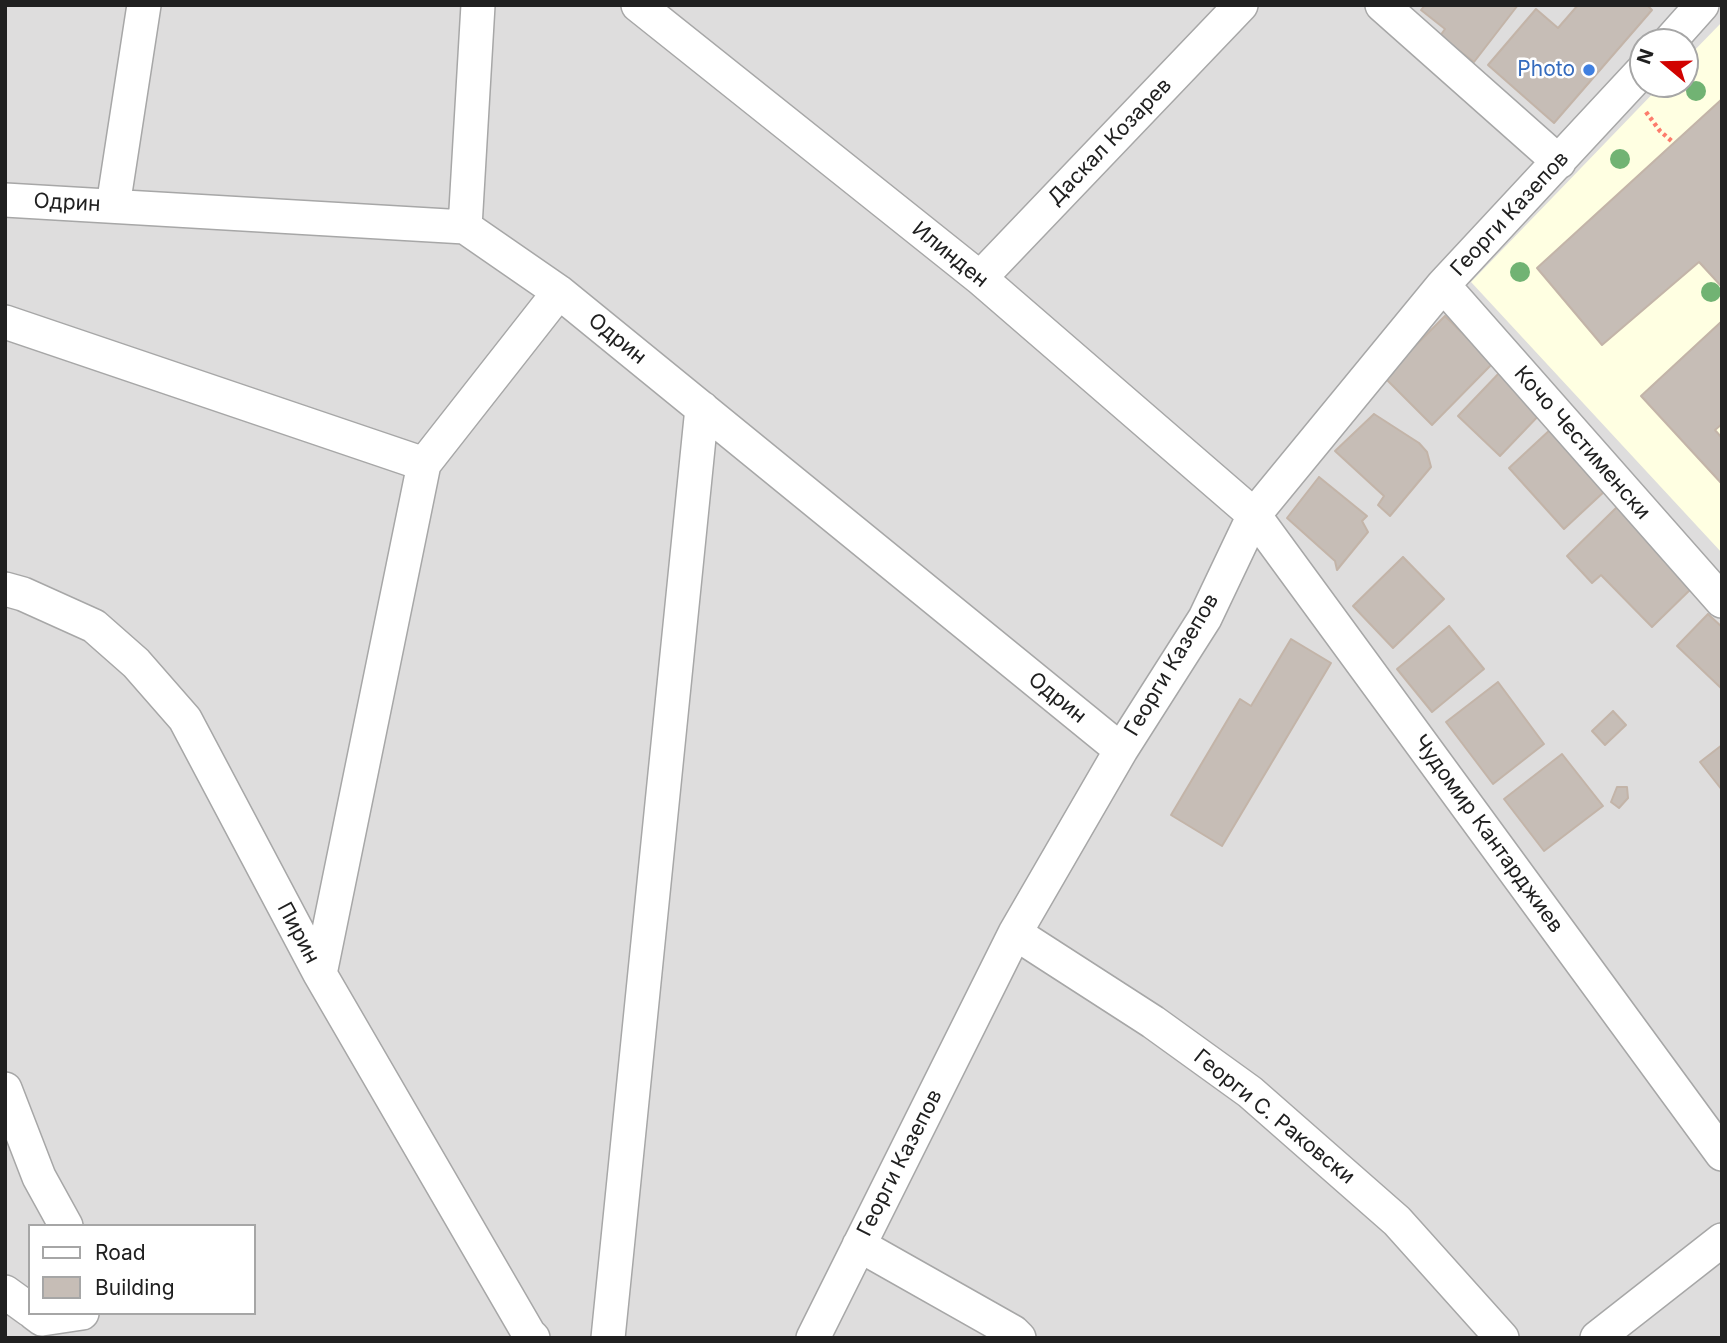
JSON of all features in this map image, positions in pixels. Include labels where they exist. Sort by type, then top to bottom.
[{"type":"street","points":[[113,206],[144,5]]},
{"type":"street","points":[[465,227],[478,5]]},
{"type":"street","name":"Илинден","points":[[638,5],[980,278],[1254,514]]},
{"type":"street","name":"Даскал Козарев","points":[[980,278],[1241,5]]},
{"type":"street","points":[[1382,5],[1559,162]]},
{"type":"street","points":[[1681,28],[1702,5]]},
{"type":"street","name":"Георги Казепов","points":[[813,1338],[1015,933],[1121,750],[1205,618],[1254,514],[1443,285],[1629,86]]},
{"type":"street","name":"Одрин","points":[[5,200],[465,227],[559,292],[1121,750]]},
{"type":"street","name":"Кочо Честименски","points":[[1443,285],[1722,601]]},
{"type":"street","points":[[320,974],[424,464],[559,292]]},
{"type":"street","points":[[5,322],[424,464]]},
{"type":"street","points":[[608,1338],[702,408]]},
{"type":"street","name":"Чудомир Кантарджиев","points":[[1254,514],[1722,1154]]},
{"type":"street","name":"Пирин","points":[[5,589],[23,594],[93,626],[136,663],[185,719],[320,974],[533,1338]]},
{"type":"street","name":"Георги С. Раковски","points":[[1015,933],[1153,1022],[1250,1092],[1397,1221],[1502,1338]]},
{"type":"street","points":[[5,1088],[39,1177],[65,1224]]},
{"type":"street","points":[[1597,1338],[1722,1240]]},
{"type":"street","points":[[859,1245],[1013,1332],[1019,1338]]},
{"type":"street","points":[[5,1292],[28,1309]]},
{"type":"street","points":[[37,1315],[85,1338]]},
{"type":"path","points":[[1660,131],[1674,142]]},
{"type":"shaded area","points":[[5,5],[1722,5],[1722,1338],[5,1338]]},
{"type":"shaded area","points":[[1722,22],[1722,553],[1471,282],[1648,98],[1699,98],[1699,46]]},
{"type":"building","points":[[1425,5],[1518,5],[1474,62],[1440,36],[1445,29],[1421,10]]},
{"type":"building","points":[[1578,5],[1647,5],[1652,10],[1636,28],[1629,28],[1629,37],[1554,123],[1488,65],[1536,9],[1558,28]]},
{"type":"building","points":[[1722,99],[1722,287],[1699,262],[1602,345],[1537,268]]},
{"type":"building","points":[[1445,316],[1493,363],[1432,425],[1384,377]]},
{"type":"building","points":[[1722,321],[1722,424],[1715,430],[1722,438],[1722,484],[1641,396]]},
{"type":"building","points":[[1501,371],[1543,411],[1500,456],[1458,416]]},
{"type":"building","points":[[1374,414],[1419,443],[1427,452],[1431,467],[1390,516],[1378,505],[1384,496],[1335,451]]},
{"type":"building","points":[[1552,428],[1607,489],[1564,529],[1509,468]]},
{"type":"building","points":[[1319,477],[1367,516],[1362,521],[1368,532],[1337,570],[1335,561],[1287,518]]},
{"type":"building","points":[[1617,507],[1694,586],[1652,627],[1601,575],[1592,583],[1567,556]]},
{"type":"building","points":[[1403,557],[1444,599],[1393,648],[1353,606]]},
{"type":"building","points":[[1708,614],[1722,627],[1722,689],[1677,646]]},
{"type":"building","points":[[1449,626],[1484,669],[1432,712],[1397,669]]},
{"type":"building","points":[[1291,639],[1331,663],[1222,846],[1171,815],[1240,699],[1251,706]]},
{"type":"building","points":[[1498,682],[1544,744],[1493,784],[1446,722]]},
{"type":"building","points":[[1613,711],[1626,725],[1605,745],[1592,731]]},
{"type":"building","points":[[1722,745],[1722,790],[1700,762]]},
{"type":"building","points":[[1562,754],[1603,806],[1544,851],[1504,799]]},
{"type":"building","points":[[1617,787],[1627,787],[1628,798],[1619,808],[1611,802]]},
{"type":"place","name":"Photo","points":[[1589,70]]}]
